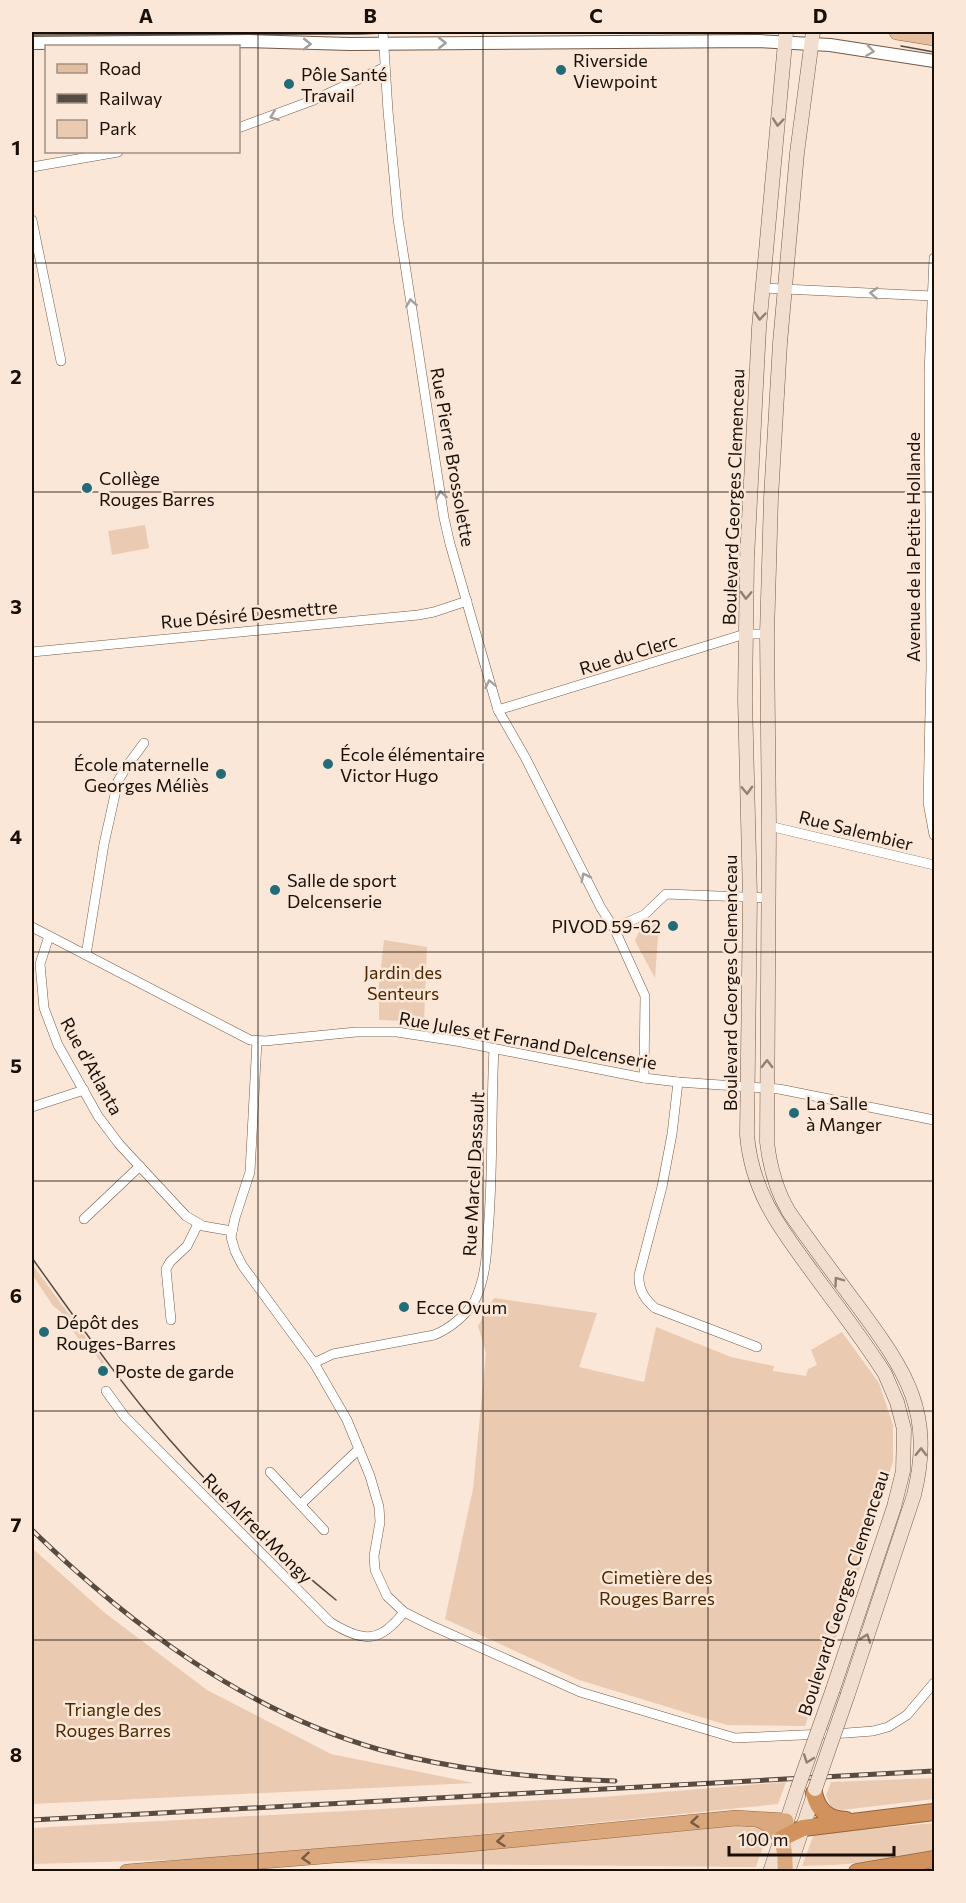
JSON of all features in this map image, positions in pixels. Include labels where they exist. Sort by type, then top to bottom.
[{"type":"highway","points":[[815,1791],[818,1806],[830,1818],[861,1820]]},
{"type":"highway","points":[[785,1849],[803,1828],[934,1812]]},
{"type":"highway","points":[[127,1872],[378,1852],[736,1818],[786,1821]]},
{"type":"highway","points":[[753,1818],[774,1828],[785,1849],[787,1872]]},
{"type":"highway","points":[[857,1872],[934,1859]]},
{"type":"main road","points":[[897,32],[934,38]]},
{"type":"main road","name":"Boulevard Georges Clemenceau","points":[[770,1872],[785,1849],[786,1821],[833,1689],[899,1489],[903,1471],[904,1429],[897,1402],[885,1374],[779,1227],[761,1194],[749,1156],[750,897],[745,634],[754,410],[785,36]]},
{"type":"main road","name":"Boulevard Georges Clemenceau","points":[[803,1828],[914,1496],[921,1462],[920,1428],[914,1400],[900,1367],[782,1200],[768,1157],[766,1126],[769,898],[767,634],[772,454],[797,153],[812,37]]},
{"type":"street","points":[[32,43],[383,37],[785,36],[812,37],[934,61]]},
{"type":"street","name":"Rue Pierre Brossolette","points":[[383,37],[398,219],[444,518],[498,710],[525,757],[601,908],[614,928],[645,996],[644,1078]]},
{"type":"street","points":[[240,127],[314,100],[385,67]]},
{"type":"street","points":[[32,167],[112,153]]},
{"type":"street","points":[[32,220],[61,361]]},
{"type":"street","name":"Avenue de la Petite Hollande","points":[[934,258],[928,374],[931,677],[928,803],[934,835]]},
{"type":"street","points":[[763,288],[932,296]]},
{"type":"street","name":"Rue Désiré Desmettre","points":[[32,652],[418,615],[467,602]]},
{"type":"street","name":"Rue du Clerc","points":[[498,710],[680,656],[745,634],[767,634]]},
{"type":"street","points":[[86,955],[105,837],[118,781],[144,743]]},
{"type":"street","name":"Rue Salembier","points":[[769,826],[934,865]]},
{"type":"street","points":[[614,928],[644,915],[666,894],[769,898]]},
{"type":"street","name":"Rue Jules et Fernand Delcenserie","points":[[32,927],[250,1040],[356,1032],[397,1032],[644,1078],[767,1087],[834,1098],[934,1120]]},
{"type":"street","name":"Rue d'Atlanta","points":[[49,936],[40,964],[44,1008],[58,1045],[111,1134],[181,1211],[198,1224],[232,1232]]},
{"type":"street","points":[[257,1041],[250,1172],[232,1232],[232,1245],[238,1258],[314,1363],[341,1408],[359,1449],[379,1507],[380,1522],[374,1556],[375,1570],[387,1596],[404,1612],[430,1625],[580,1692],[726,1736],[748,1738],[873,1731],[895,1724],[907,1715],[934,1683]]},
{"type":"street","name":"Rue Marcel Dassault","points":[[314,1363],[333,1354],[434,1335],[448,1328],[473,1304],[487,1252],[492,1180],[494,1049]]},
{"type":"street","points":[[678,1082],[664,1178],[639,1275],[639,1285],[646,1300],[655,1308],[757,1347]]},
{"type":"street","points":[[32,1107],[84,1090]]},
{"type":"street","points":[[84,1219],[140,1166]]},
{"type":"street","points":[[171,1320],[166,1269],[187,1246],[198,1224]]},
{"type":"street","name":"Rue Alfred Mongy","points":[[106,1391],[125,1417],[330,1622],[352,1633],[374,1637],[389,1630],[404,1612]]},
{"type":"street","points":[[300,1504],[359,1449]]},
{"type":"street","points":[[270,1472],[324,1530]]},
{"type":"green space","points":[[145,525],[149,548],[112,555],[108,531]]},
{"type":"green space","points":[[655,919],[658,936],[655,978],[635,941],[642,927]]},
{"type":"green space","name":"Jardin des Senteurs","points":[[384,940],[427,947],[424,1022],[379,1020],[379,985]]},
{"type":"green space","points":[[32,1264],[104,1362],[102,1364],[90,1346],[85,1349],[60,1311],[53,1306],[32,1274]]},
{"type":"green space","name":"Cimetière des Rouges Barres","points":[[494,1298],[597,1313],[579,1367],[644,1382],[656,1327],[731,1357],[774,1366],[773,1371],[806,1376],[808,1369],[817,1365],[811,1350],[842,1332],[879,1383],[893,1425],[893,1461],[872,1534],[805,1726],[727,1725],[579,1680],[445,1619],[473,1489],[486,1353],[478,1326]]},
{"type":"green space","name":"Triangle des Rouges Barres","points":[[32,1548],[105,1613],[207,1690],[331,1754],[474,1783],[32,1804]]},
{"type":"green space","points":[[934,1778],[934,1799],[842,1810],[831,1807],[826,1795],[831,1782]]},
{"type":"green space","points":[[786,1782],[778,1804],[312,1852],[173,1860],[32,1864],[32,1828],[602,1797]]},
{"type":"green space","points":[[934,1823],[934,1850],[869,1862],[802,1866],[814,1834]]},
{"type":"green space","points":[[738,1826],[763,1829],[766,1838],[756,1867],[328,1863]]},
{"type":"tram line","points":[[32,35],[404,32]]},
{"type":"tram line","points":[[454,32],[603,32]]},
{"type":"tram line","points":[[901,46],[934,52]]},
{"type":"tram line","points":[[32,1258],[115,1373],[188,1461],[249,1523],[336,1600]]},
{"type":"railway","points":[[32,1530],[109,1600],[193,1662],[237,1689],[331,1734],[381,1750],[468,1768],[556,1778],[615,1781]]},
{"type":"railway","points":[[32,1820],[934,1771]]},
{"type":"place","name":"Riverside Viewpoint","points":[[561,70]]},
{"type":"place","name":"Pôle Santé Travail","points":[[289,84]]},
{"type":"place","name":"Collège Rouges Barres","points":[[87,488]]},
{"type":"place","name":"École élémentaire Victor Hugo","points":[[328,764]]},
{"type":"place","name":"École maternelle Georges Méliès","points":[[221,774]]},
{"type":"place","name":"Salle de sport Delcenserie","points":[[275,890]]},
{"type":"place","name":"PIVOD 59-62","points":[[673,926]]},
{"type":"place","name":"La Salle à Manger","points":[[794,1113]]},
{"type":"place","name":"Ecce Ovum","points":[[404,1307]]},
{"type":"place","name":"Dépôt des Rouges-Barres","points":[[44,1332]]},
{"type":"place","name":"Poste de garde","points":[[103,1371]]}]
